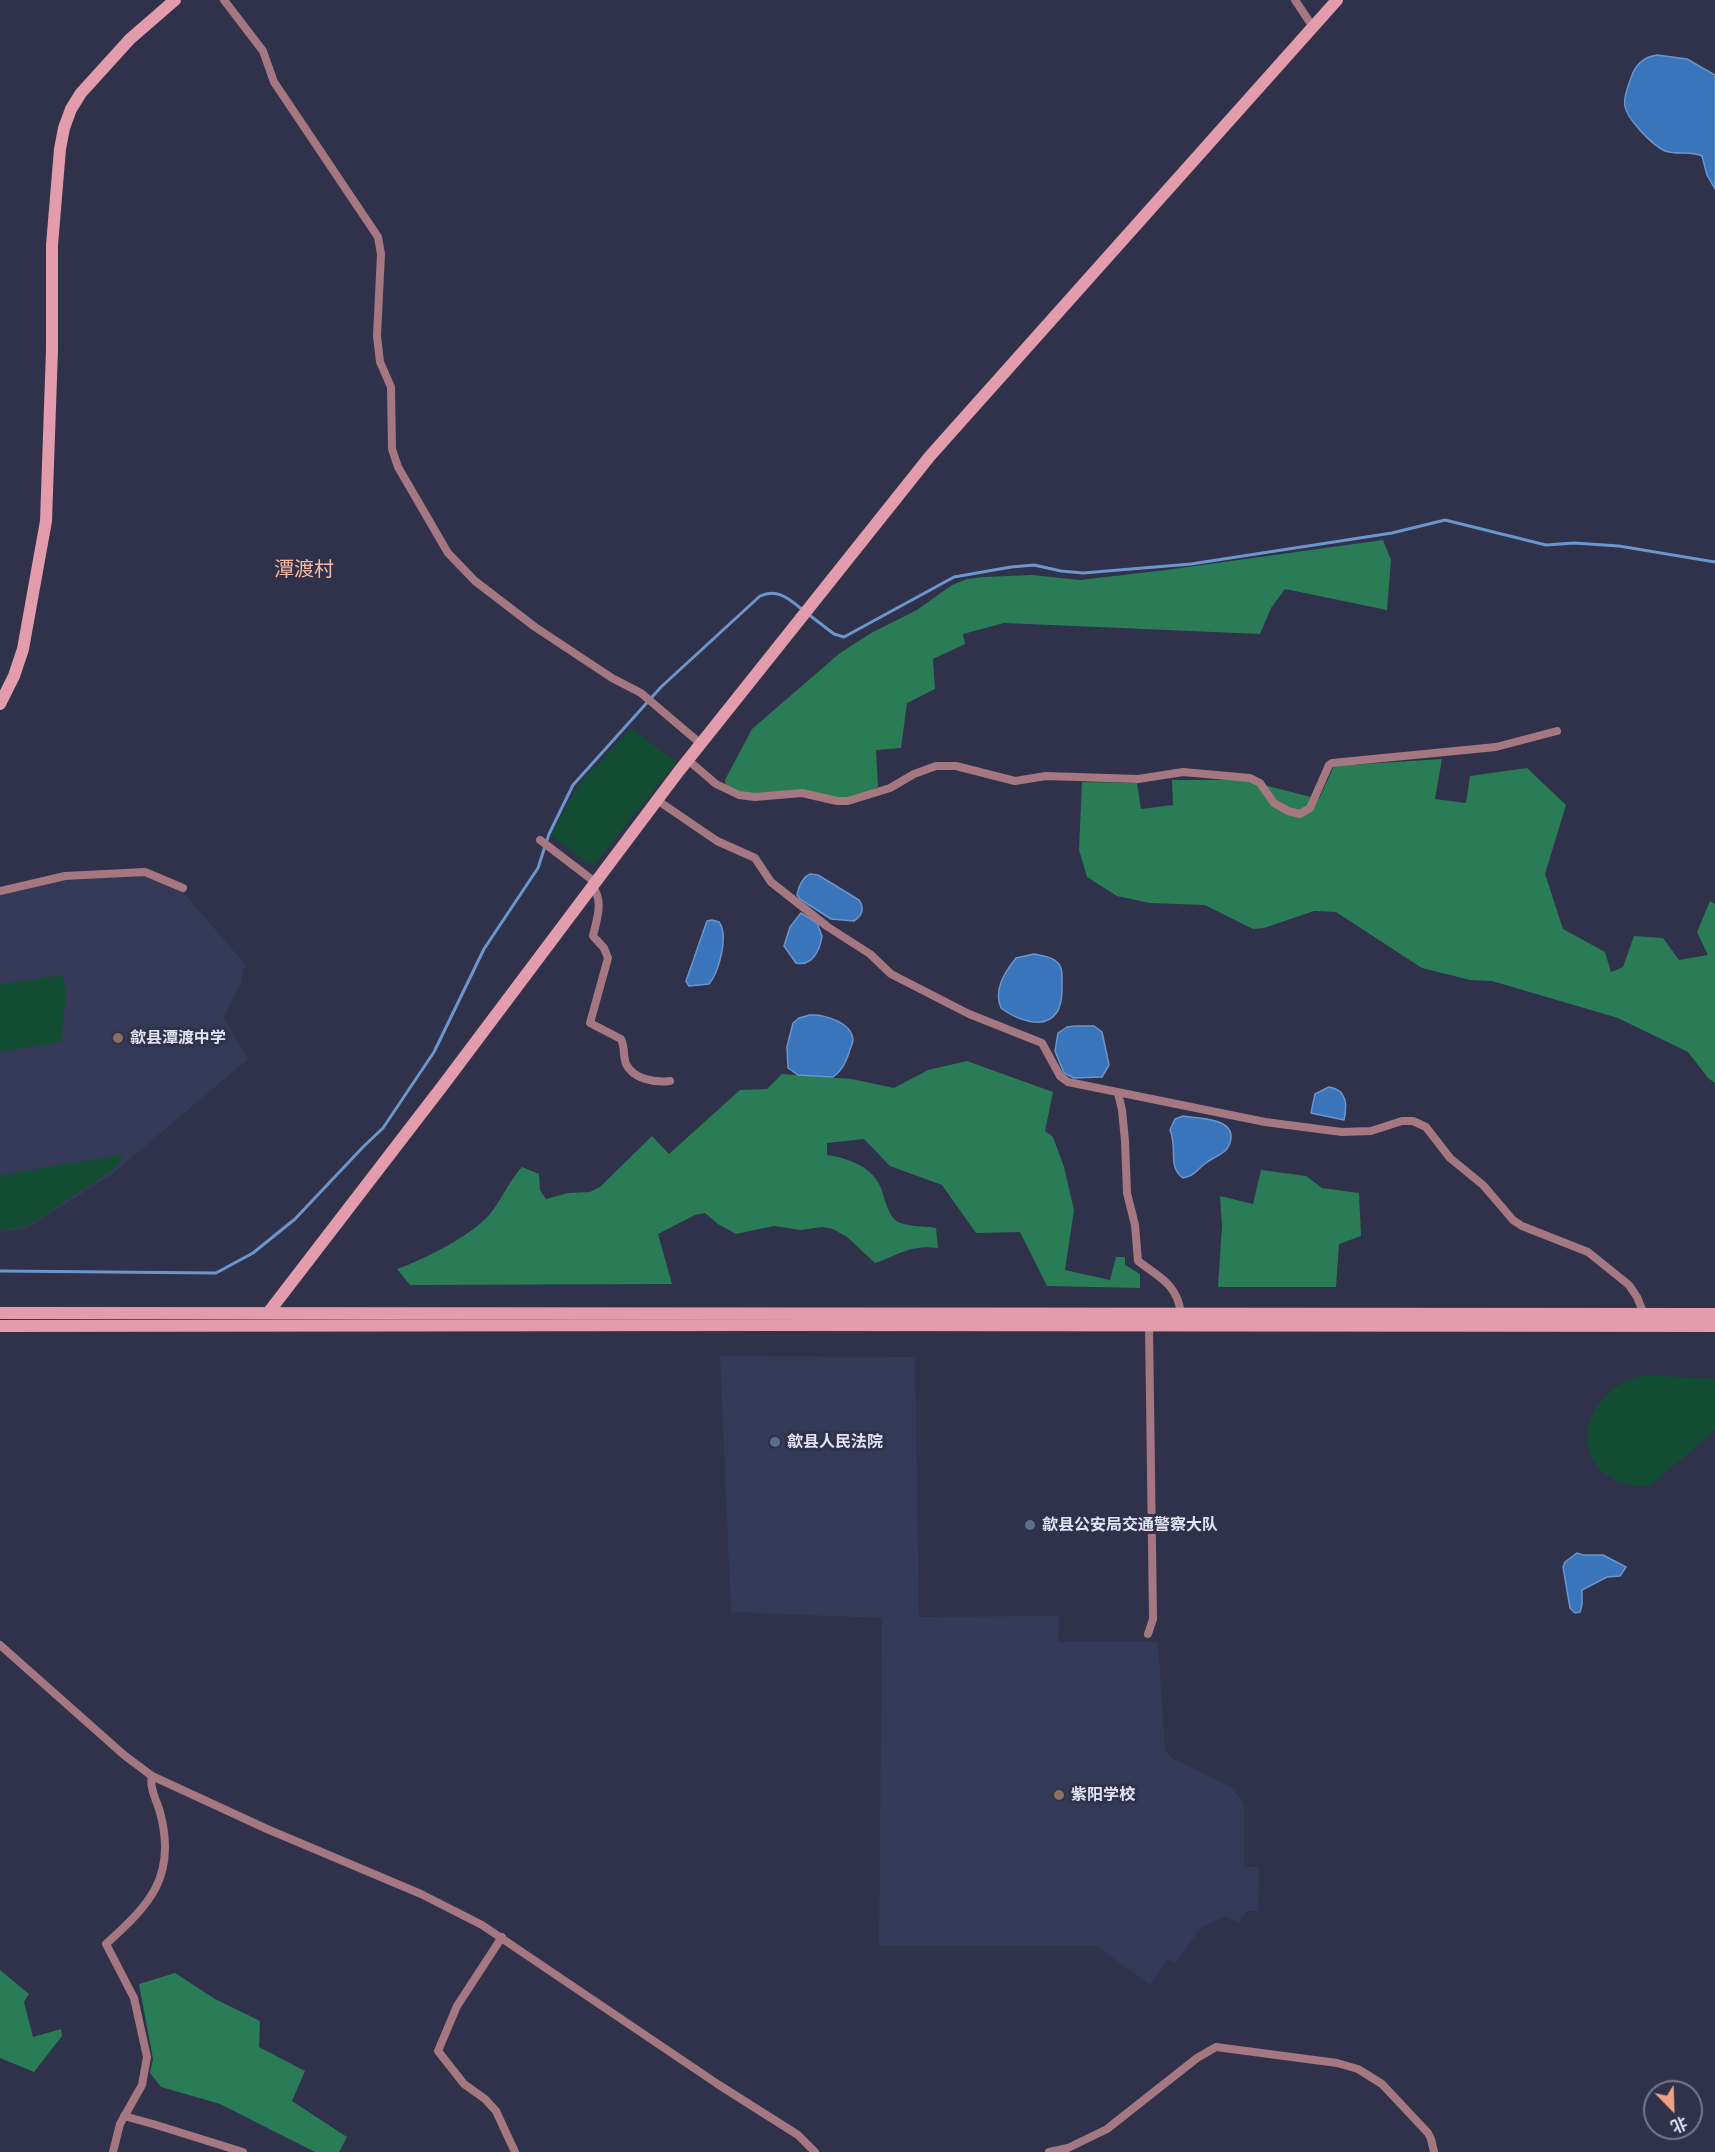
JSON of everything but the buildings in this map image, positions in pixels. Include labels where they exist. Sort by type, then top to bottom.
[{"type":"main road","points":[[0,704],[24,649],[46,521],[52,350],[52,245],[64,128],[71,109],[81,93],[130,39],[175,0]]},
{"type":"main road","points":[[268,1313],[444,1084],[657,800],[930,456],[1337,0]]},
{"type":"main road","points":[[0,1313],[1715,1314]]},
{"type":"main road","points":[[0,1326],[1715,1326]]},
{"type":"street","points":[[224,0],[263,51],[274,81],[378,237],[381,254],[377,336],[380,362],[391,387],[392,449],[406,482],[448,553],[475,581],[535,627],[612,678],[641,693],[701,744]]},
{"type":"street","points":[[1295,0],[1313,27]]},
{"type":"street","points":[[688,760],[716,784],[739,795],[755,797],[802,793],[837,801],[849,801],[890,788],[914,774],[936,766],[956,766],[1015,781],[1046,776],[1138,779],[1183,772],[1250,778],[1260,783],[1274,803],[1288,812],[1300,814],[1310,808],[1329,765],[1332,763],[1496,747],[1557,731]]},
{"type":"street","points":[[657,800],[717,841],[755,858],[771,882],[828,927],[870,954],[891,974],[969,1014],[1042,1043],[1060,1076],[1068,1082],[1265,1122],[1342,1132],[1371,1131],[1402,1121],[1413,1121],[1426,1127],[1450,1158],[1483,1185],[1516,1222],[1582,1249],[1625,1280],[1637,1297],[1644,1314]]},
{"type":"street","points":[[540,840],[593,883],[598,896],[600,904],[594,936],[604,948],[608,958],[590,1023],[621,1039],[626,1063],[634,1073],[651,1081],[670,1081]]},
{"type":"street","points":[[0,891],[65,876],[145,872],[183,888]]},
{"type":"street","points":[[1118,1093],[1125,1141],[1126,1192],[1135,1225],[1138,1261],[1173,1288],[1179,1300],[1181,1313]]},
{"type":"street","points":[[1148,1634],[1153,1618],[1149,1325]]},
{"type":"street","points":[[0,1645],[124,1755],[152,1776],[462,1914],[502,1937],[719,2085],[798,2135],[815,2152]]},
{"type":"street","points":[[113,2152],[124,2116],[142,2085],[147,2057],[134,1998],[106,1944],[151,1898],[162,1873],[165,1841],[161,1814],[150,1785],[152,1776]]},
{"type":"street","points":[[502,1937],[457,2006],[438,2052],[464,2084],[485,2099],[496,2111],[515,2152]]},
{"type":"street","points":[[1049,2152],[1068,2148],[1107,2129],[1197,2058],[1216,2047],[1337,2063],[1358,2068],[1382,2084],[1420,2125],[1431,2139],[1434,2152]]},
{"type":"street","points":[[124,2116],[243,2152]]},
{"type":"shaded area","name":"歙县潭渡中学","points":[[144,876],[181,890],[245,964],[241,983],[224,1018],[248,1059],[111,1175],[26,1229],[0,1232],[0,894],[53,881]]},
{"type":"shaded area","name":"紫阳学校","points":[[720,1356],[915,1357],[919,1617],[1059,1616],[1058,1642],[1158,1642],[1165,1750],[1172,1758],[1231,1787],[1244,1804],[1244,1867],[1259,1867],[1258,1911],[1247,1911],[1238,1923],[1226,1916],[1201,1927],[1175,1964],[1168,1959],[1150,1985],[1097,1946],[879,1946],[882,1618],[731,1612]]},
{"type":"green space","points":[[1383,540],[1391,560],[1387,610],[1285,589],[1271,608],[1260,634],[1004,623],[963,634],[965,644],[933,659],[935,689],[907,703],[901,748],[876,750],[878,787],[844,799],[748,794],[726,787],[725,780],[752,729],[840,653],[873,632],[917,610],[952,585],[967,579],[1032,575],[1080,580]]},
{"type":"green space","points":[[631,729],[677,762],[594,865],[584,861],[551,835],[578,785]]},
{"type":"green space","points":[[1442,759],[1435,799],[1466,803],[1470,776],[1527,768],[1566,805],[1545,874],[1563,929],[1605,952],[1611,972],[1623,967],[1634,936],[1663,938],[1679,960],[1708,955],[1697,932],[1710,901],[1715,904],[1715,1083],[1708,1078],[1688,1052],[1618,1018],[1492,981],[1470,980],[1422,968],[1336,912],[1314,911],[1264,928],[1253,929],[1205,905],[1150,903],[1117,896],[1087,877],[1079,850],[1082,782],[1137,783],[1141,809],[1173,805],[1172,780],[1244,780],[1319,799],[1334,766]]},
{"type":"green space","points":[[63,975],[66,994],[61,1042],[0,1052],[0,984]]},
{"type":"green space","points":[[967,1061],[1053,1092],[1045,1131],[1053,1137],[1064,1167],[1074,1210],[1065,1270],[1110,1280],[1116,1257],[1125,1257],[1125,1265],[1140,1274],[1140,1288],[1047,1286],[1020,1232],[976,1233],[942,1185],[890,1166],[864,1139],[827,1143],[827,1155],[851,1161],[872,1174],[881,1188],[889,1212],[895,1219],[907,1225],[936,1228],[938,1248],[912,1249],[875,1263],[847,1237],[833,1229],[822,1227],[801,1230],[774,1226],[736,1234],[718,1224],[705,1213],[695,1215],[658,1234],[672,1284],[410,1285],[397,1269],[447,1246],[482,1222],[522,1167],[539,1174],[540,1190],[546,1199],[568,1193],[590,1192],[600,1187],[652,1136],[669,1154],[740,1090],[767,1089],[782,1074],[852,1079],[894,1088],[928,1070]]},
{"type":"green space","points":[[121,1155],[123,1159],[114,1169],[26,1227],[0,1230],[0,1175]]},
{"type":"green space","points":[[1261,1170],[1306,1176],[1322,1188],[1359,1193],[1361,1236],[1339,1244],[1336,1287],[1218,1287],[1222,1226],[1220,1196],[1253,1204]]},
{"type":"green space","points":[[1645,1375],[1715,1379],[1715,1430],[1656,1481],[1647,1486],[1627,1485],[1602,1471],[1591,1456],[1587,1439],[1590,1422],[1598,1406],[1610,1392],[1626,1381]]},
{"type":"green space","points":[[0,1970],[29,1994],[24,2002],[33,2037],[61,2029],[62,2036],[34,2072],[0,2058]]},
{"type":"green space","points":[[175,1973],[215,1999],[260,2021],[259,2047],[305,2071],[292,2101],[347,2137],[339,2152],[315,2152],[220,2104],[161,2087],[150,2073],[153,2059],[139,1984]]},
{"type":"water","points":[[1657,55],[1687,59],[1715,75],[1715,189],[1707,175],[1702,156],[1665,151],[1641,131],[1630,118],[1625,96],[1631,78],[1640,62]]},
{"type":"water","points":[[810,874],[818,875],[859,900],[862,912],[859,917],[854,921],[831,919],[800,899],[797,895],[800,886],[805,877]]},
{"type":"water","points":[[801,913],[817,923],[822,936],[814,956],[802,964],[796,963],[784,946],[790,927]]},
{"type":"water","points":[[707,921],[719,922],[722,928],[723,944],[719,963],[709,984],[689,986],[686,981]]},
{"type":"water","points":[[1034,954],[1055,960],[1060,966],[1062,975],[1060,1006],[1057,1012],[1045,1021],[1037,1022],[1013,1016],[1001,1008],[998,995],[1004,975],[1016,958]]},
{"type":"water","points":[[810,1015],[836,1020],[848,1028],[851,1034],[853,1041],[846,1060],[833,1077],[798,1075],[788,1068],[787,1047],[793,1023],[799,1018]]},
{"type":"water","points":[[1094,1026],[1102,1032],[1109,1065],[1102,1077],[1074,1078],[1064,1073],[1055,1051],[1058,1033],[1067,1027]]},
{"type":"water","points":[[1329,1087],[1340,1091],[1345,1099],[1344,1120],[1311,1113],[1315,1094]]},
{"type":"water","points":[[1183,1116],[1220,1123],[1230,1131],[1231,1137],[1224,1152],[1208,1161],[1193,1174],[1183,1178],[1175,1168],[1170,1130],[1175,1119]]},
{"type":"water","points":[[1577,1553],[1603,1555],[1626,1567],[1620,1576],[1607,1577],[1582,1590],[1580,1612],[1575,1613],[1570,1608],[1563,1567],[1565,1562]]},
{"type":"waterway","points":[[808,614],[834,634],[844,637],[954,577],[1034,565],[1083,573],[1191,564],[1392,533],[1445,520],[1546,545],[1574,543],[1619,546],[1715,562]]},
{"type":"waterway","points":[[0,1271],[216,1273],[253,1253],[295,1219],[383,1128],[434,1052],[484,949],[538,868],[549,834],[573,785],[661,687],[760,596],[778,594],[803,610]]},
{"type":"place","name":"歙县潭渡中学","points":[[118,1038]]},
{"type":"place","name":"歙县人民法院","points":[[775,1442]]},
{"type":"place","name":"歙县公安局交通警察大队","points":[[1030,1525]]},
{"type":"place","name":"紫阳学校","points":[[1059,1795]]},
{"type":"district","name":"潭渡村","points":[[304,569]]}]
